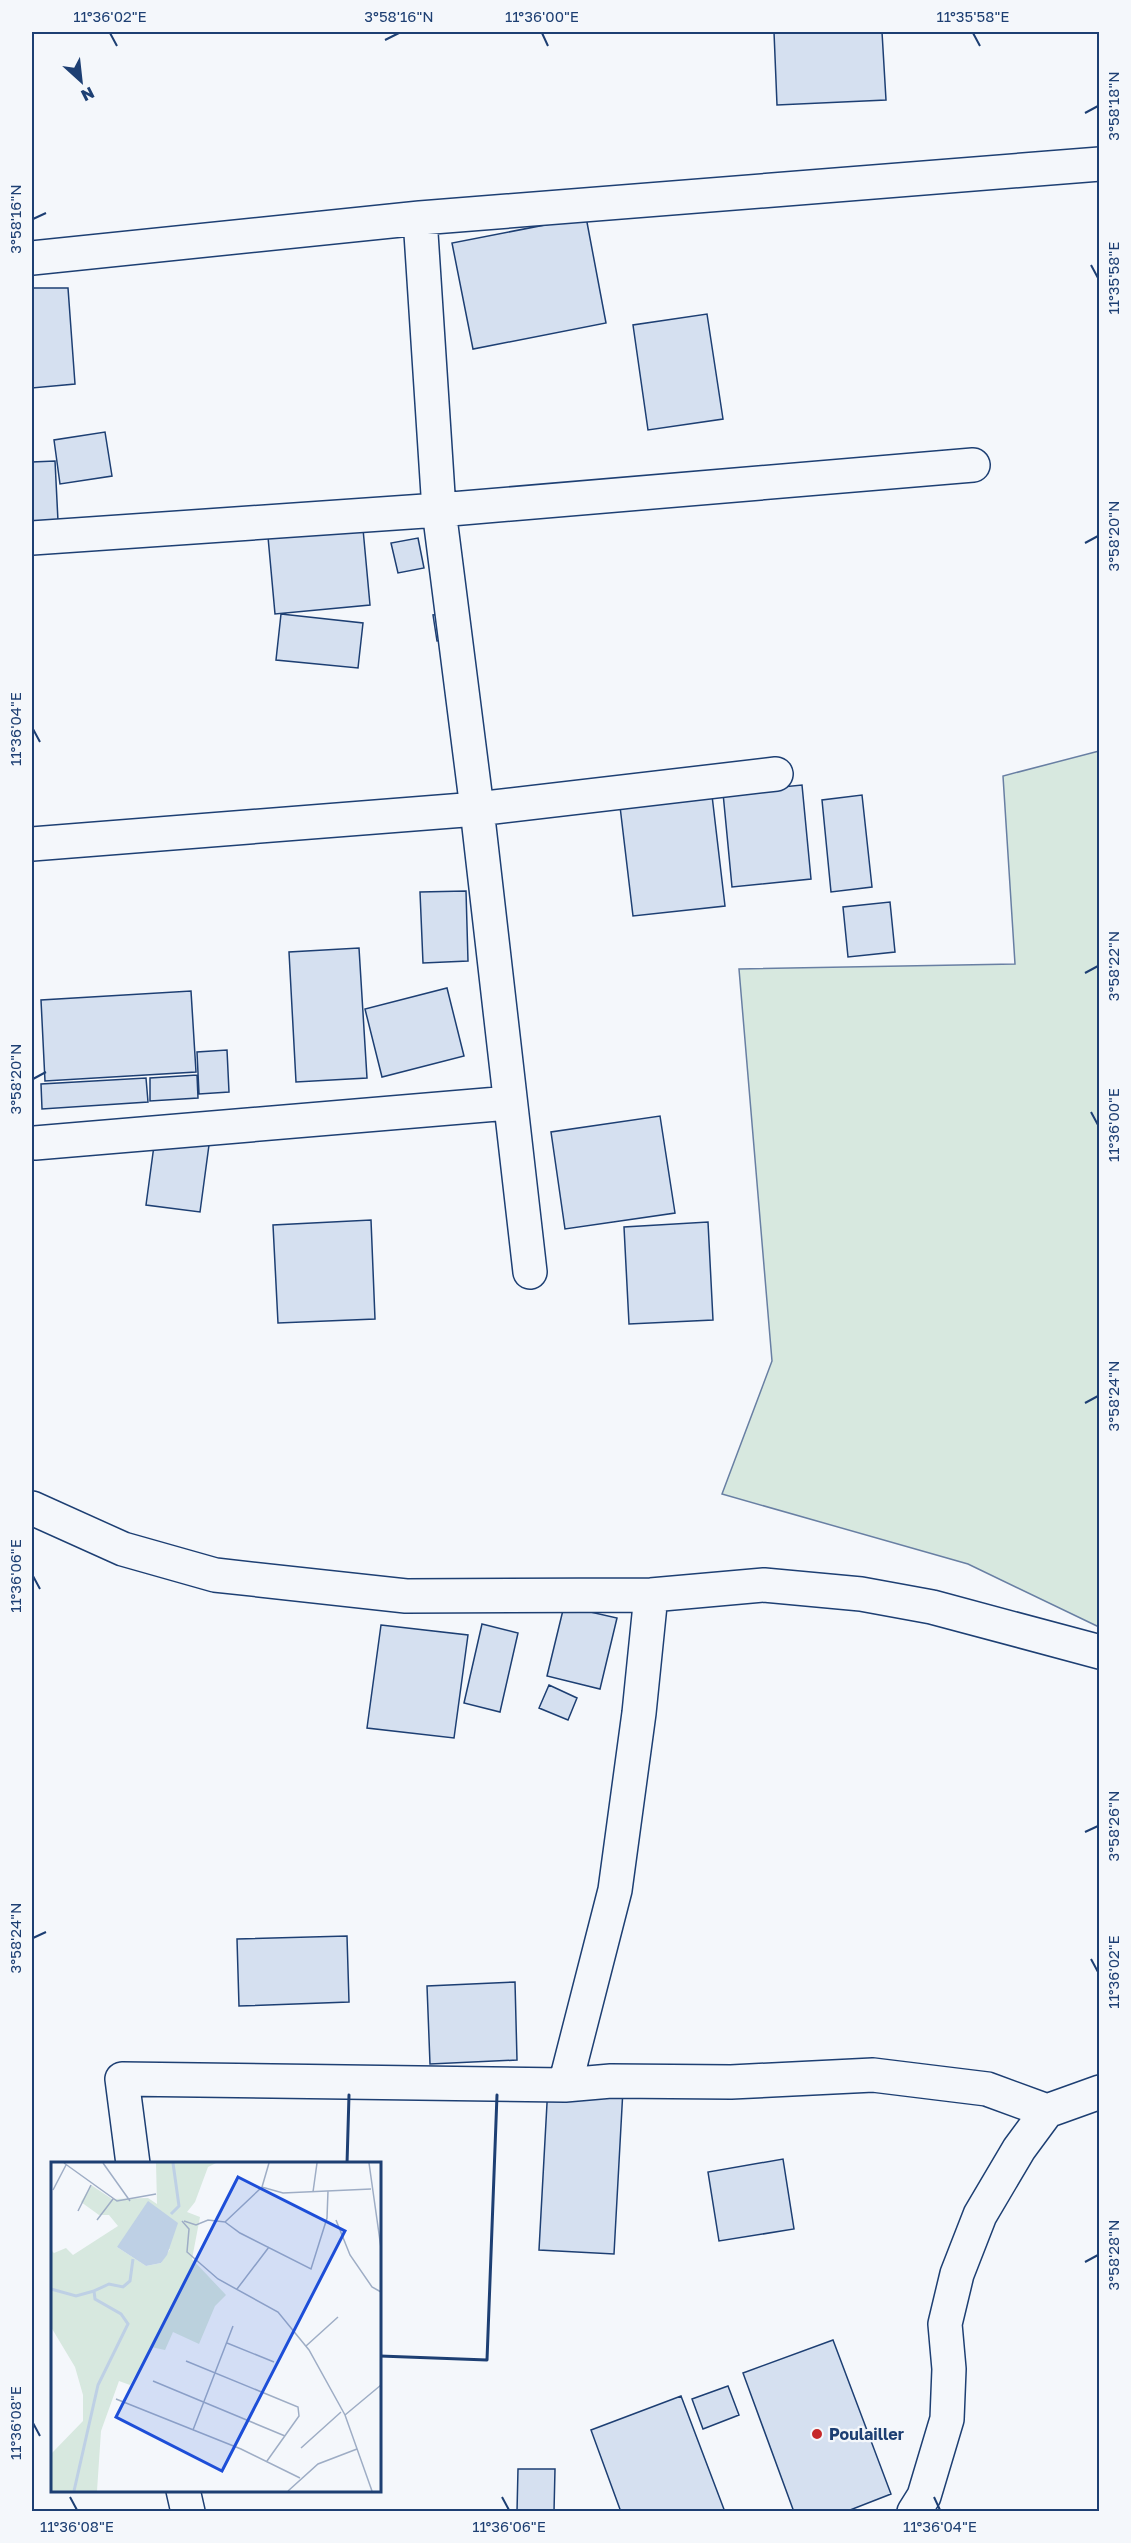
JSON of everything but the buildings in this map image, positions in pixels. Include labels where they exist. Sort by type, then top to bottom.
[{"type":"street","points":[[32,258],[420,218],[1100,164]]},
{"type":"street","points":[[420,218],[440,510],[530,1272]]},
{"type":"street","points":[[32,538],[440,510],[973,465]]},
{"type":"street","points":[[32,844],[477,808],[776,774]]},
{"type":"street","points":[[35,1143],[510,1103]]},
{"type":"street","points":[[32,1508],[123,1550],[215,1575],[406,1596],[651,1594],[764,1585],[861,1594],[932,1607],[1100,1652]]},
{"type":"street","points":[[565,2085],[615,1890],[639,1713],[651,1594]]},
{"type":"street","points":[[133,2162],[122,2079],[565,2085],[611,2080],[730,2082],[873,2075],[987,2089],[1047,2111]]},
{"type":"street","points":[[914,2511],[924,2496],[947,2419],[949,2369],[945,2324],[957,2274],[980,2215],[1018,2149],[1047,2111],[1100,2092]]},
{"type":"street","points":[[183,2492],[188,2511]]},
{"type":"shaded area","points":[[1100,751],[1099,1627],[968,1564],[722,1494],[772,1361],[739,969],[1015,964],[1003,776]]},
{"type":"wall","points":[[347,2162],[349,2095]]},
{"type":"wall","points":[[381,2356],[487,2360],[497,2095]]},
{"type":"place","name":"Poulailler","points":[[817,2434]]}]
